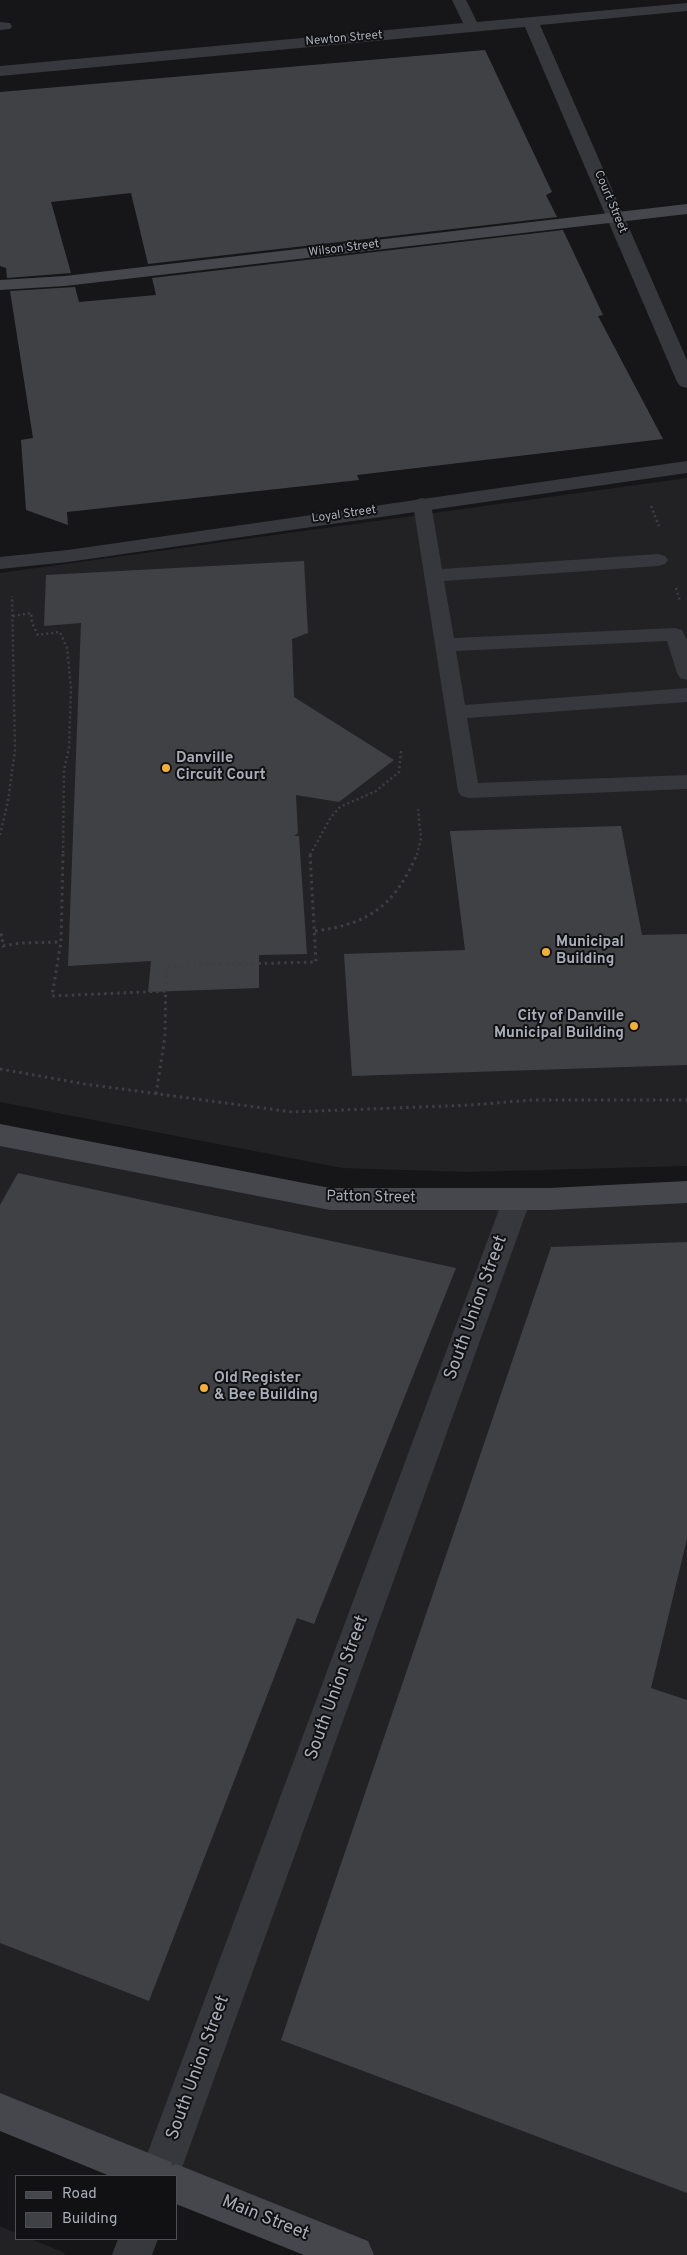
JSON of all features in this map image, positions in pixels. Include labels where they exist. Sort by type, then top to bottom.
[{"type":"street","points":[[459,0],[472,27]]},
{"type":"street","name":"Newton Street","points":[[0,71],[687,7]]},
{"type":"street","name":"Court Street","points":[[531,22],[687,382]]},
{"type":"street","name":"Wilson Street","points":[[0,285],[65,281],[687,210]]},
{"type":"street","name":"Loyal Street","points":[[0,563],[68,556],[687,467]]},
{"type":"street","name":"Patton Street","points":[[0,1135],[330,1199],[517,1200],[687,1192]]},
{"type":"street","name":"South Union Street","points":[[158,2175],[517,1200]]},
{"type":"street","points":[[0,2112],[156,2175]]},
{"type":"street","name":"Main Street","points":[[178,2185],[354,2255]]},
{"type":"street","points":[[132,2255],[138,2240]]},
{"type":"lane","points":[[422,504],[469,791],[687,782]]},
{"type":"lane","points":[[434,576],[658,560]]},
{"type":"lane","points":[[446,645],[675,634],[687,673]]},
{"type":"lane","points":[[456,712],[687,695]]},
{"type":"path","points":[[0,835],[8,801],[15,750],[12,589]]},
{"type":"path","points":[[13,616],[31,613],[32,622],[38,635],[60,632],[67,648],[70,668],[69,748],[64,770],[61,942],[56,962],[52,996],[167,991]]},
{"type":"path","points":[[156,1094],[164,1037],[167,991],[166,966],[236,962],[259,964],[316,962],[310,854],[331,817],[340,807],[376,791],[398,772],[401,751]]},
{"type":"path","points":[[315,931],[352,924],[373,915],[390,901],[416,860],[422,845],[418,810]]},
{"type":"path","points":[[0,935],[2,935],[2,946],[20,943],[61,942]]},
{"type":"path","points":[[0,1069],[156,1094],[292,1112],[471,1105],[532,1100],[687,1100]]},
{"type":"shaded area","points":[[687,478],[687,1166],[466,1172],[342,1168],[0,1102],[0,573]]},
{"type":"shaded area","points":[[0,1134],[319,1197],[687,1189],[687,2255],[354,2255],[178,2177],[178,2175],[155,2175],[0,2112]]},
{"type":"shaded area","points":[[0,2226],[15,2233],[15,2240],[33,2240],[65,2253],[64,2255],[0,2255]]},
{"type":"building","points":[[485,50],[552,192],[546,195],[557,217],[148,264],[131,193],[51,202],[71,273],[7,278],[6,268],[0,266],[0,92]]},
{"type":"building","points":[[563,230],[603,315],[598,316],[663,439],[357,475],[359,480],[67,512],[68,525],[26,510],[21,440],[33,438],[10,291],[75,287],[79,302],[156,295],[152,278]]},
{"type":"building","name":"Danville Circuit Court","points":[[304,561],[308,633],[292,639],[294,697],[394,760],[339,802],[296,795],[298,833],[294,836],[299,836],[307,954],[259,955],[259,988],[148,992],[151,961],[68,966],[81,623],[44,626],[46,575]]},
{"type":"building","name":"Municipal Building","points":[[621,826],[642,935],[687,934],[687,1065],[352,1076],[344,954],[465,950],[450,831]]},
{"type":"building","points":[[18,1173],[456,1268],[314,1624],[297,1618],[149,2001],[0,1943],[0,1205]]},
{"type":"building","points":[[687,1242],[687,1539],[651,1688],[687,1700],[687,2193],[281,2040],[551,1247]]},
{"type":"place","name":"Danville Circuit Court","points":[[166,768]]},
{"type":"place","name":"Municipal Building","points":[[546,952]]},
{"type":"place","name":"City of Danville Municipal Building","points":[[634,1026]]},
{"type":"place","name":"Old Register & Bee Building","points":[[204,1388]]}]
